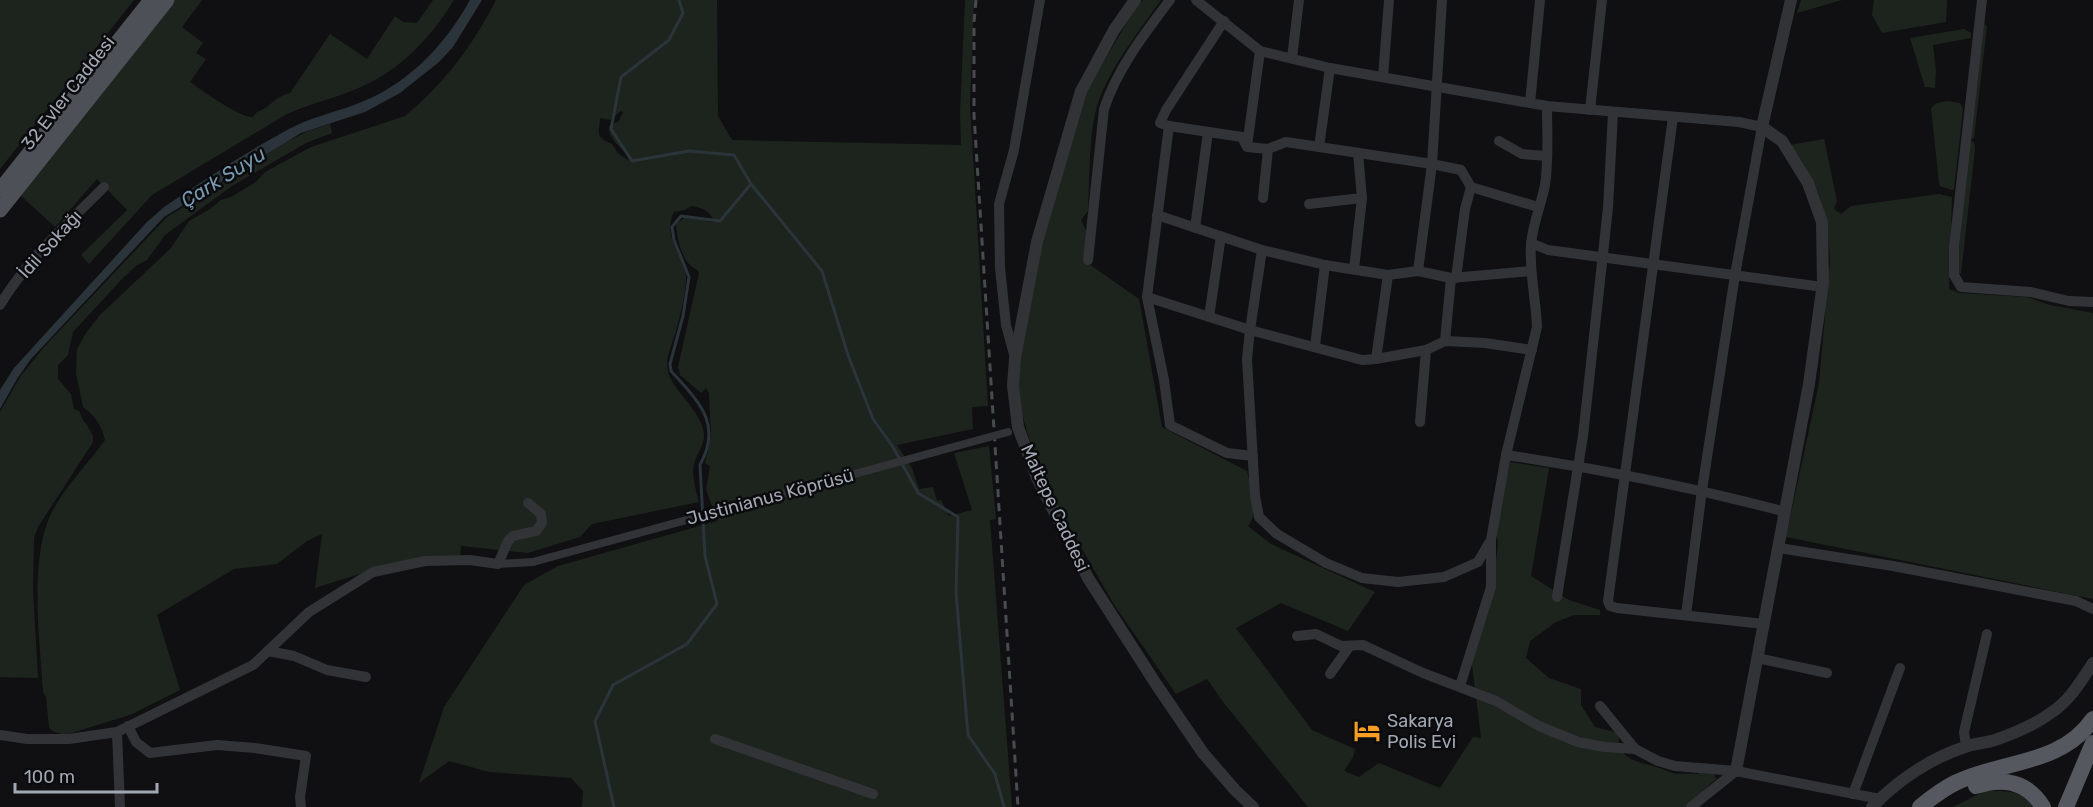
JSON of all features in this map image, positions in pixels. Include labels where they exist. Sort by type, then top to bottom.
[{"type":"highway","points":[[1920,807],[1955,782],[2003,766],[2045,756],[2073,741],[2093,719]]},
{"type":"highway","points":[[2066,807],[2093,743]]},
{"type":"highway","points":[[1938,807],[1960,793],[1994,781],[2018,784],[2036,795],[2043,807]]},
{"type":"main road","name":"32 Evler Caddesi","points":[[0,190],[151,0]]},
{"type":"main road","name":"32 Evler Caddesi","points":[[0,210],[167,0]]},
{"type":"street","points":[[1015,358],[1006,325],[1000,268],[999,204],[1014,150],[1040,0]]},
{"type":"street","points":[[1088,260],[1104,109],[1111,88],[1151,24],[1170,0]]},
{"type":"street","points":[[1197,0],[1260,51],[1330,68],[1547,106],[1762,127],[1782,141],[1808,183],[1822,222],[1823,287],[1809,384],[1786,512],[1736,771],[1691,807]]},
{"type":"street","points":[[1292,58],[1299,0]]},
{"type":"street","points":[[1383,77],[1389,0]]},
{"type":"street","points":[[1418,271],[1432,164],[1442,0]]},
{"type":"street","points":[[1530,103],[1540,0]]},
{"type":"street","points":[[1590,110],[1602,0]]},
{"type":"street","points":[[1686,615],[1702,490],[1735,275],[1762,127],[1791,0]]},
{"type":"street","points":[[1982,0],[1954,247],[1954,275],[1961,287],[2031,292],[2069,301],[2093,302]]},
{"type":"street","name":"Maltepe Caddesi","points":[[1130,1],[1081,91],[1036,242],[1015,358],[1013,429],[1089,578],[1156,684],[1203,753],[1253,807]]},
{"type":"street","points":[[1224,21],[1166,110],[1160,123],[1242,137],[1247,147]]},
{"type":"street","points":[[1247,147],[1260,51]]},
{"type":"street","points":[[1319,147],[1330,68]]},
{"type":"street","points":[[1460,686],[1491,587],[1491,540],[1506,455],[1537,327],[1531,271],[1531,243],[1545,185],[1547,106]]},
{"type":"street","points":[[1557,597],[1578,466],[1611,179],[1613,113]]},
{"type":"street","points":[[1673,117],[1608,601],[1610,606],[1617,608],[1764,624]]},
{"type":"street","points":[[1169,126],[1147,297],[1164,380],[1170,425],[1227,453],[1253,456]]},
{"type":"street","points":[[1195,228],[1208,132]]},
{"type":"street","points":[[1499,141],[1522,154],[1547,156]]},
{"type":"street","points":[[1247,147],[1268,149],[1286,142],[1432,164],[1461,171],[1471,187],[1538,207]]},
{"type":"street","points":[[1263,198],[1268,149]]},
{"type":"street","points":[[1354,270],[1362,198],[1358,153]]},
{"type":"street","name":"İdil Sokağı","points":[[0,305],[10,288],[40,252],[104,187]]},
{"type":"street","points":[[1445,341],[1453,278],[1471,187]]},
{"type":"street","points":[[1309,204],[1362,198]]},
{"type":"street","points":[[1157,215],[1263,250],[1354,270],[1388,275],[1418,271],[1453,278],[1531,271]]},
{"type":"street","points":[[1209,316],[1221,236]]},
{"type":"street","points":[[1531,243],[1548,250],[1823,287]]},
{"type":"street","points":[[1263,250],[1247,359],[1255,496],[1259,517],[1276,534],[1326,563],[1362,578],[1398,582],[1444,577],[1478,562],[1491,540]]},
{"type":"street","points":[[1315,346],[1325,265]]},
{"type":"street","points":[[1376,359],[1388,275]]},
{"type":"street","points":[[1147,297],[1250,330],[1362,360],[1426,350],[1445,341],[1485,343],[1532,350]]},
{"type":"street","points":[[1420,422],[1426,350]]},
{"type":"street","name":"Justinianus Köprüsü","points":[[498,564],[533,562],[1013,429]]},
{"type":"street","points":[[1506,455],[1626,474],[1702,490],[1786,512]]},
{"type":"street","points":[[0,735],[27,739],[69,739],[117,732],[253,665],[309,612],[373,572],[425,561],[470,560],[498,564],[507,541],[513,536],[536,531],[542,523],[541,514],[528,503]]},
{"type":"street","points":[[1779,548],[1893,566],[2076,602],[2093,609]]},
{"type":"street","points":[[1297,636],[1316,634],[1341,646],[1363,645],[1423,673],[1496,701],[1539,726],[1578,742],[1635,749]]},
{"type":"street","points":[[1966,746],[1964,732],[1987,634]]},
{"type":"street","points":[[1330,674],[1349,647]]},
{"type":"street","points":[[268,651],[294,656],[327,670],[366,676]]},
{"type":"street","points":[[1757,658],[1827,673]]},
{"type":"street","points":[[1600,706],[1635,749],[1658,761],[1675,766],[1736,771],[1853,794],[1876,803],[1892,787],[1938,758],[1966,746],[1993,741],[2038,722],[2055,711],[2075,691],[2093,663]]},
{"type":"street","points":[[1853,794],[1900,668]]},
{"type":"street","points":[[129,726],[136,742],[150,753],[217,746],[255,748],[306,756],[300,796],[301,807]]},
{"type":"street","points":[[117,732],[120,807]]},
{"type":"street","points":[[715,739],[873,794]]},
{"type":"shaded area","points":[[0,0],[134,0],[0,169]]},
{"type":"shaded area","points":[[175,0],[202,0],[182,27],[203,43],[196,53],[206,59],[190,82],[231,109],[253,117],[280,97],[290,93],[330,34],[367,59],[395,16],[403,22],[417,23],[433,0],[454,0],[436,27],[414,51],[390,71],[352,91],[287,114],[152,195],[89,264],[81,255],[127,210],[97,179],[55,227],[20,195]]},
{"type":"shaded area","points":[[496,0],[717,0],[718,116],[732,140],[961,145],[960,113],[965,0],[974,0],[970,105],[988,406],[972,407],[973,429],[897,445],[912,468],[919,489],[933,487],[937,501],[941,500],[949,516],[972,510],[954,453],[989,446],[996,519],[990,520],[1012,807],[582,807],[583,791],[571,778],[489,772],[449,761],[419,783],[444,707],[524,585],[558,566],[717,521],[706,489],[710,466],[705,463],[711,435],[709,393],[706,388],[701,393],[680,375],[678,367],[699,273],[683,255],[676,224],[684,218],[714,222],[705,210],[691,206],[674,212],[671,221],[672,238],[686,277],[667,367],[671,379],[703,427],[703,442],[693,470],[699,502],[592,524],[580,537],[528,553],[461,546],[460,557],[366,572],[315,588],[322,534],[307,541],[277,564],[234,569],[157,615],[180,690],[130,715],[65,735],[52,731],[49,727],[46,697],[43,692],[38,624],[40,551],[45,529],[53,510],[105,440],[97,421],[83,407],[76,373],[77,349],[86,333],[100,315],[171,248],[189,221],[221,200],[231,197],[256,182],[265,172],[311,147],[405,116],[445,77],[468,48]],"holes":[[[621,111],[623,112],[619,121],[609,126],[614,141],[629,161],[599,135],[600,118],[610,120]]]},
{"type":"shaded area","points":[[1143,0],[1161,0],[1120,58],[1106,83],[1097,107],[1092,136],[1088,211],[1081,220],[1087,233],[1083,260],[1139,299],[1162,427],[1247,471],[1254,507],[1252,520],[1248,526],[1271,544],[1375,592],[1348,631],[1281,603],[1236,628],[1312,730],[1355,749],[1344,771],[1359,777],[1379,763],[1440,788],[1473,737],[1481,738],[1472,664],[1494,575],[1498,546],[1496,526],[1510,462],[1549,468],[1531,576],[1569,600],[1600,610],[1600,615],[1574,615],[1556,622],[1530,641],[1526,658],[1549,678],[1581,689],[1581,705],[1595,727],[1619,733],[1621,749],[1629,758],[1672,773],[1698,774],[1702,770],[1713,771],[1716,779],[1685,807],[1308,807],[1207,679],[1176,694],[1115,606],[1039,472],[1019,404],[1019,360],[1029,292],[1086,91],[1135,9]]},
{"type":"shaded area","points":[[1801,0],[1842,0],[1797,13]]},
{"type":"shaded area","points":[[1874,0],[1947,0],[1946,22],[1882,33],[1872,15]]},
{"type":"shaded area","points":[[1984,24],[1987,26],[1974,138],[1971,139]]},
{"type":"shaded area","points":[[1964,29],[1971,33],[1971,38],[1933,45],[1935,88],[1925,87],[1910,38]]},
{"type":"shaded area","points":[[1947,101],[1960,103],[1963,109],[1954,189],[1952,190],[1940,186],[1939,183],[1931,108],[1937,103]]},
{"type":"shaded area","points":[[330,124],[332,133],[306,143],[232,186],[165,235],[147,260],[137,265],[121,280],[73,332],[68,355],[58,365],[58,379],[71,394],[74,409],[79,411],[86,423],[93,436],[93,442],[38,527],[34,538],[33,591],[38,678],[0,677],[0,412],[20,377],[44,347],[167,217],[286,142],[308,131]]},
{"type":"shaded area","points":[[1824,139],[1837,201],[1834,209],[1841,214],[1851,206],[1939,194],[1952,197],[1949,289],[1959,293],[2027,297],[2050,305],[2093,313],[2093,599],[1786,537],[1819,383],[1830,260],[1827,222],[1818,192],[1790,145]]},
{"type":"shaded area","points":[[1968,141],[1974,142],[1975,149],[1961,274],[1957,273]]},
{"type":"shaded area","points":[[1985,791],[2005,791],[2018,794],[2029,801],[2033,807],[1953,807]]},
{"type":"water","name":"Çark Suyu","points":[[470,0],[482,0],[453,47],[439,62],[400,93],[365,112],[301,133],[164,217],[31,359],[0,409],[0,390],[14,368],[146,223],[164,207],[289,129],[354,105],[390,88],[435,49],[448,34]]},
{"type":"waterway","points":[[679,0],[683,13],[669,40],[621,77],[611,129],[632,161],[689,151],[734,155],[751,184],[822,271],[848,355],[873,419],[893,447],[918,493],[958,517],[956,593],[968,735],[995,774],[1004,807]]},
{"type":"waterway","points":[[614,807],[595,721],[613,685],[687,644],[717,604],[705,556],[700,465],[709,437],[708,425],[698,403],[671,371],[670,364],[683,316],[689,277],[674,240],[672,227],[681,216],[720,221],[751,184]]},
{"type":"railway","points":[[976,0],[974,115],[1018,807]]},
{"type":"place","name":"Sakarya Polis Evi","points":[[1367,731]]}]
